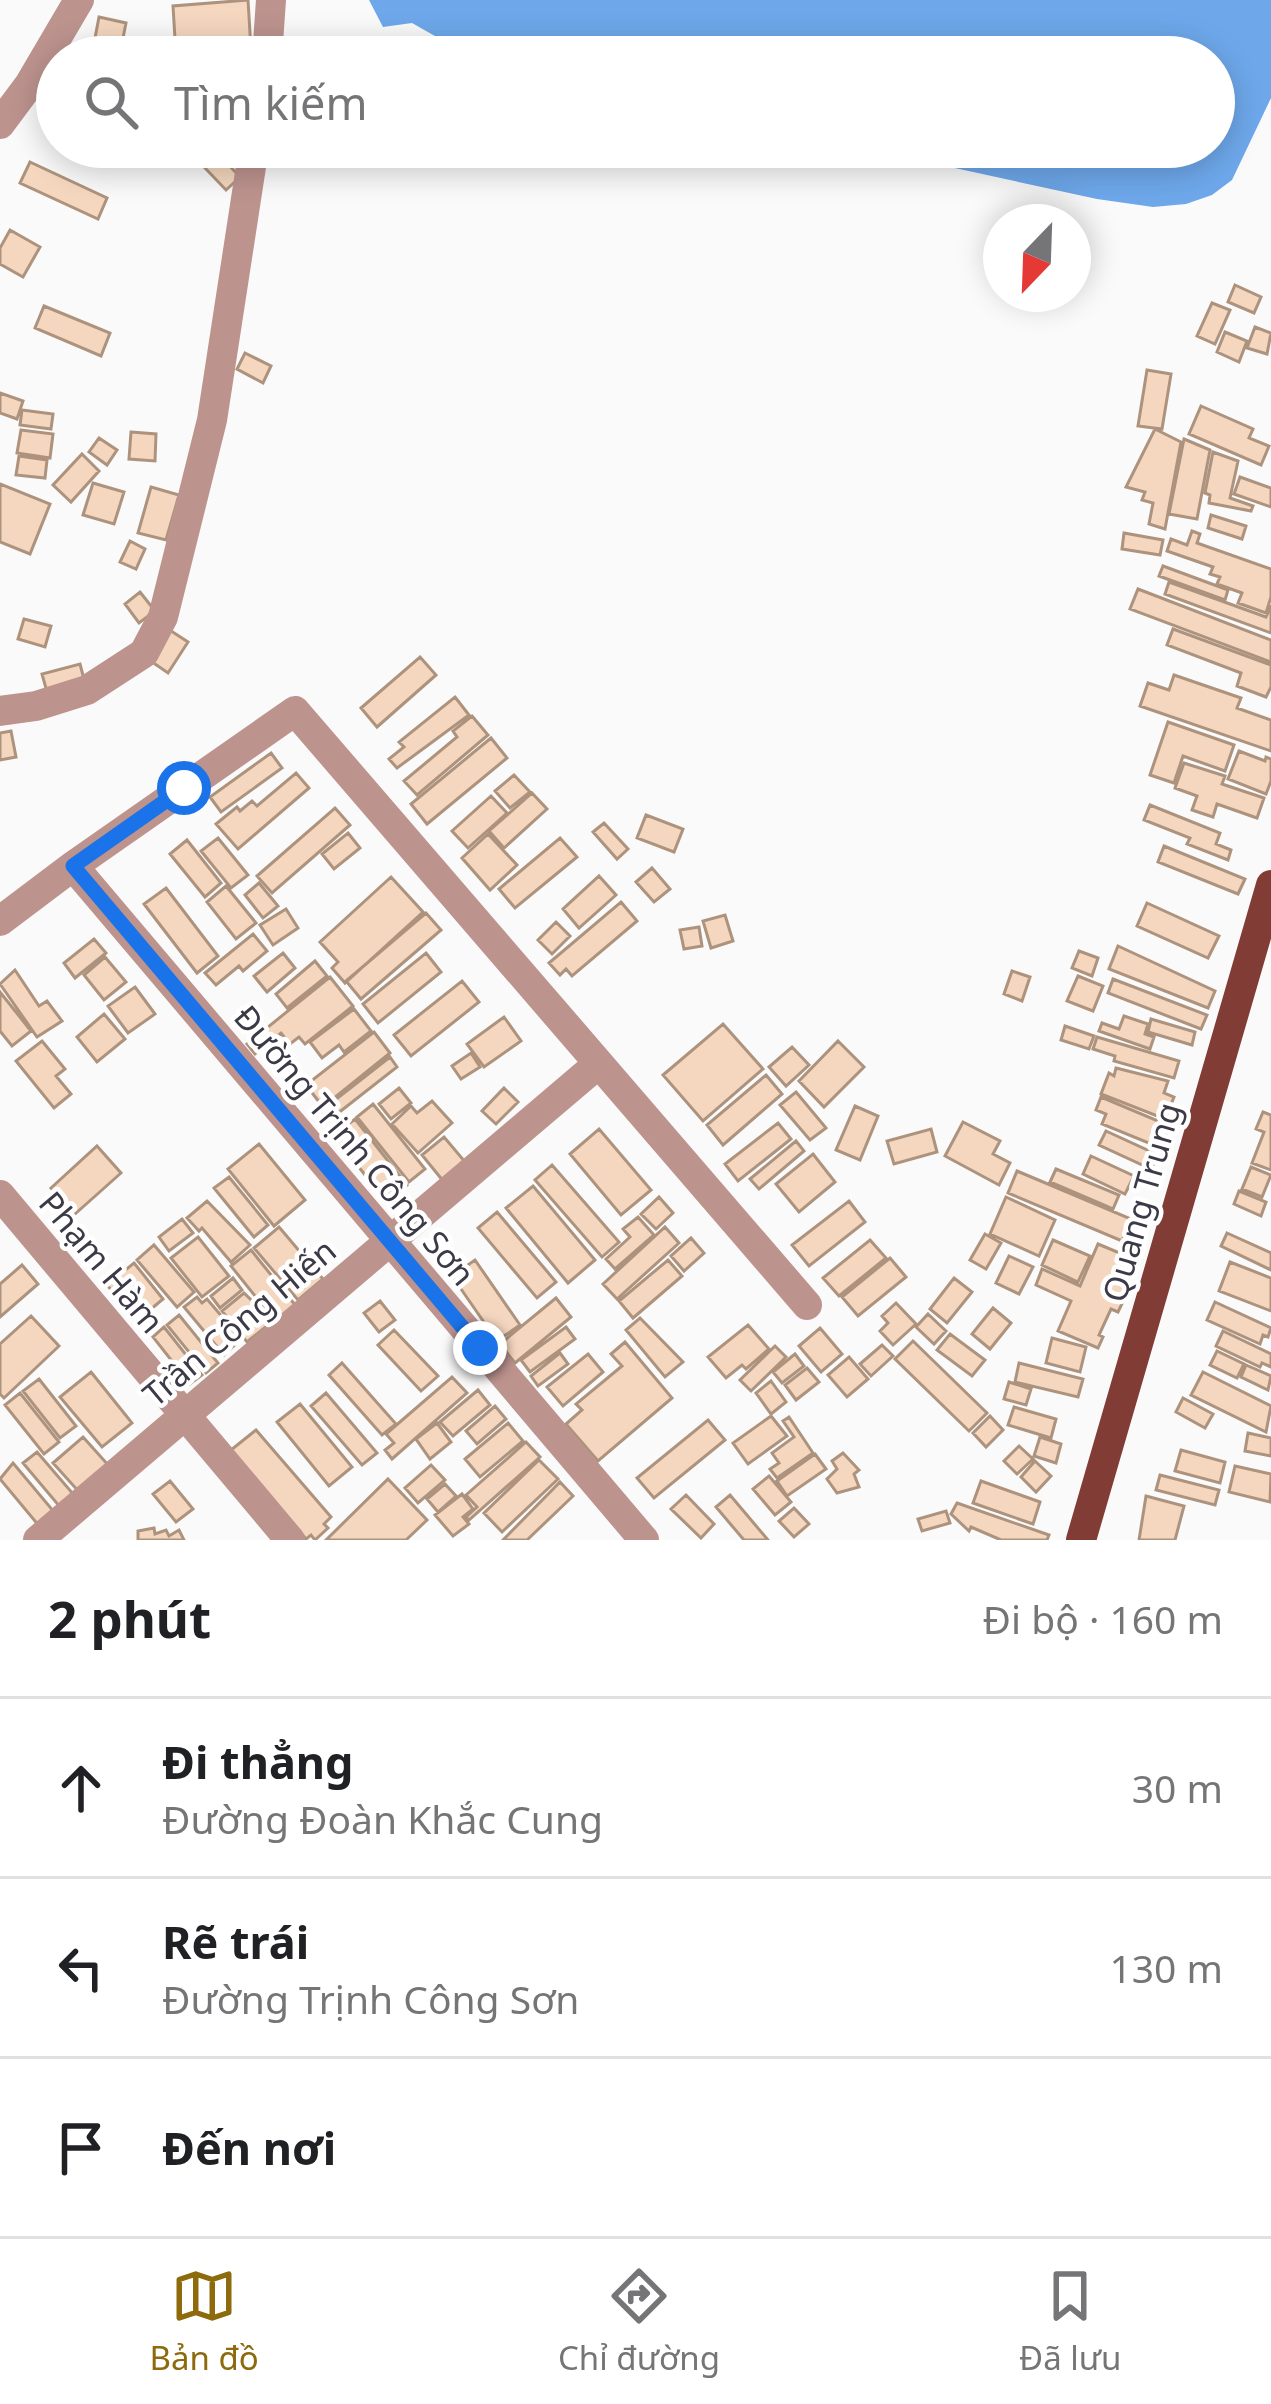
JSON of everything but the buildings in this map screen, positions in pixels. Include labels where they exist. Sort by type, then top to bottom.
[{"type":"main road","name":"Quang Trung","points":[[1081,1540],[1271,884]]},
{"type":"street","points":[[58,36],[79,0]]},
{"type":"street","points":[[268,36],[271,0]]},
{"type":"street","points":[[0,124],[36,73]]},
{"type":"street","points":[[0,712],[87,690],[143,653],[163,617],[212,420],[251,168]]},
{"type":"street","points":[[0,922],[295,711],[806,1305]]},
{"type":"street","name":"Đường Trịnh Công Sơn","points":[[73,866],[638,1532]]},
{"type":"street","name":"Trần Công Hiến","points":[[38,1540],[597,1065]]},
{"type":"street","name":"Phạm Hàm","points":[[0,1195],[290,1540]]},
{"type":"water","points":[[369,0],[1271,0],[1271,98],[1232,180],[1212,195],[1186,204],[1153,207],[955,168],[1235,168],[1235,36],[435,36],[412,23],[383,27]]},
{"type":"route","points":[[184,788],[73,866],[480,1348]]}]
